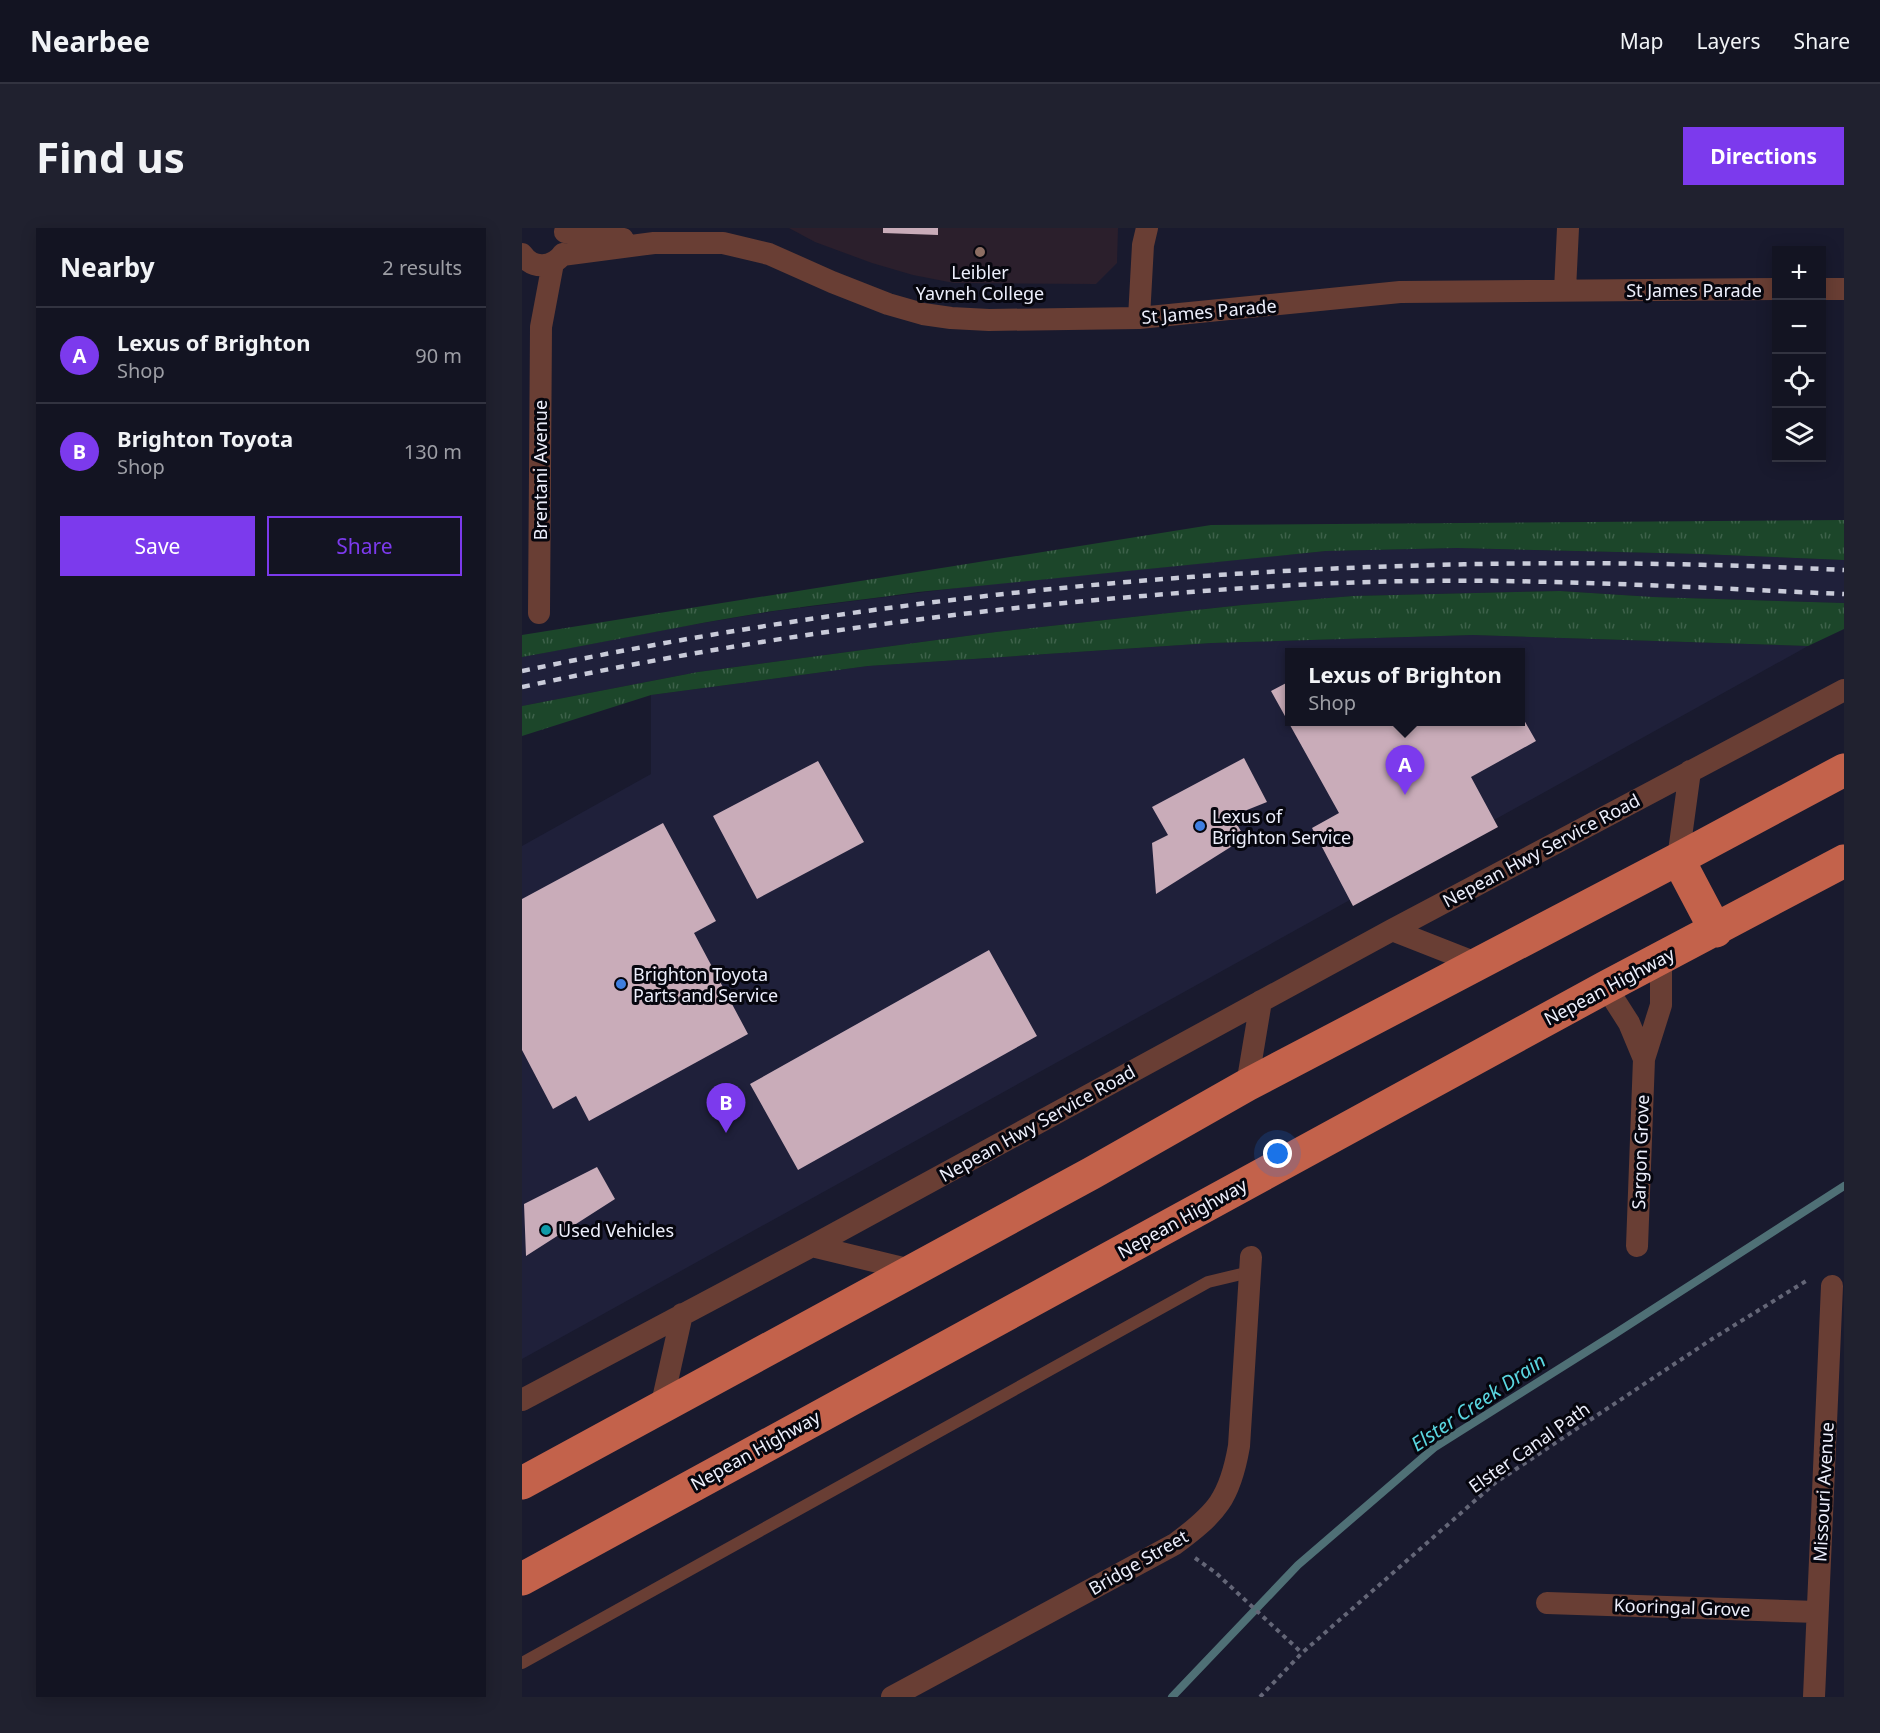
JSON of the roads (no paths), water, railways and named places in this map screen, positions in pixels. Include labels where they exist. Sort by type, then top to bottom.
[{"type":"highway","points":[[522,1483],[1092,1173],[1247,1084],[1844,770]]},
{"type":"highway","points":[[1678,859],[1716,931]]},
{"type":"highway","name":"Nepean Highway","points":[[522,1579],[1605,987],[1716,931],[1844,861]]},
{"type":"street","points":[[1147,228],[1143,245],[1147,317]]},
{"type":"street","points":[[1147,317],[1157,245],[1153,228]]},
{"type":"street","points":[[1565,290],[1568,228]]},
{"type":"street","name":"St James Parade","points":[[564,230],[654,243],[723,243],[769,254],[888,304],[923,314],[988,320],[1147,317],[1400,292],[1772,289]]},
{"type":"street","name":"Brentani Avenue","points":[[539,614],[541,327],[557,259],[567,240],[564,230]]},
{"type":"street","name":"St James Parade","points":[[524,258],[540,266],[557,259],[654,243]]},
{"type":"street","name":"Brentani Avenue","points":[[524,258],[541,327]]},
{"type":"street","points":[[1826,289],[1844,289]]},
{"type":"street","name":"Nepean Hwy Service Road","points":[[522,1400],[812,1246],[1392,930],[1844,690]]},
{"type":"street","points":[[1678,859],[1690,771]]},
{"type":"street","points":[[1392,930],[1476,963]]},
{"type":"street","name":"Sargon Grove","points":[[1637,1246],[1644,1059],[1661,1005],[1661,957]]},
{"type":"street","name":"Sargon Grove","points":[[1605,987],[1629,1023],[1644,1059]]},
{"type":"street","points":[[1247,1084],[1261,1001]]},
{"type":"street","points":[[812,1246],[915,1270]]},
{"type":"street","name":"Bridge Street","points":[[892,1697],[1175,1544],[1201,1525],[1218,1508],[1228,1491],[1235,1471],[1239,1446],[1250,1265]]},
{"type":"street","name":"Missouri Avenue","points":[[1814,1697],[1824,1281]]},
{"type":"street","points":[[661,1408],[682,1314]]},
{"type":"street","name":"Kooringal Grove","points":[[1547,1603],[1817,1612]]},
{"type":"lane","points":[[522,1663],[1211,1280],[1250,1265]]},
{"type":"waterway","name":"Elster Creek Drain","points":[[1172,1697],[1298,1565],[1435,1447],[1844,1186]]},
{"type":"railway","points":[[522,671],[685,639],[850,613],[1014,593],[1180,578],[1345,568],[1511,564],[1678,564],[1844,570]]},
{"type":"railway","points":[[522,687],[753,643],[831,631],[987,611],[1245,588],[1417,581],[1524,581],[1844,594]]},
{"type":"place","name":"Leibler Yavneh College","points":[[980,252]]},
{"type":"place","name":"Lexus of Brighton","points":[[1405,795]]},
{"type":"place","name":"Lexus of Brighton Service","points":[[1200,826]]},
{"type":"place","name":"Brighton Toyota Parts and Service","points":[[621,984]]},
{"type":"place","name":"Brighton Toyota","points":[[726,1133]]},
{"type":"place","name":"Used Vehicles","points":[[546,1230]]}]
